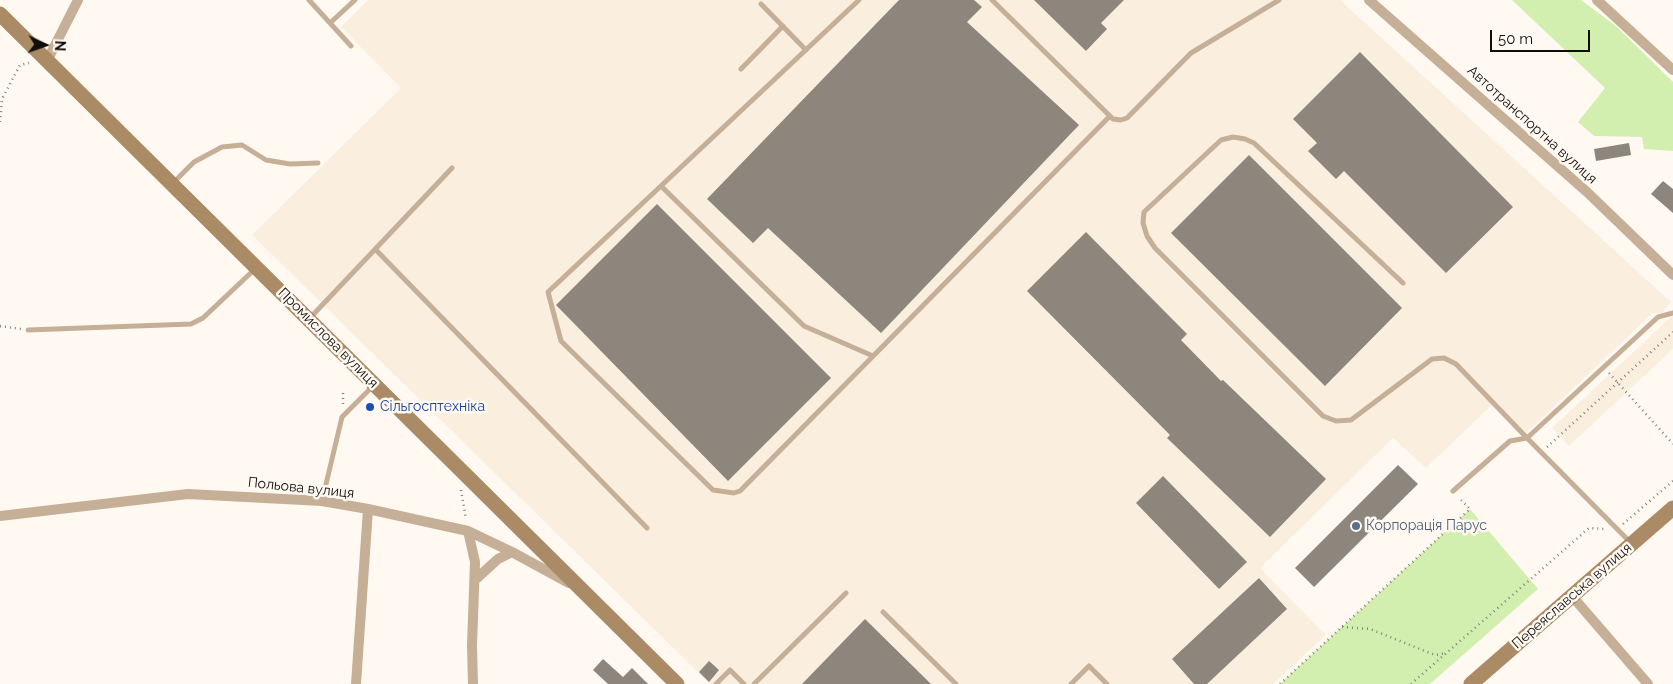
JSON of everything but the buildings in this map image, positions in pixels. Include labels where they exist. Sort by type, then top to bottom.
[{"type":"street","points":[[47,61],[78,0]]},
{"type":"street","name":"Автотранспортна вулиця","points":[[1369,0],[1587,192],[1673,275]]},
{"type":"street","points":[[1597,0],[1673,70]]},
{"type":"street","name":"Промислова вулиця","points":[[0,14],[677,684]]},
{"type":"street","name":"Польова вулиця","points":[[0,516],[188,494],[322,501],[468,531],[512,552],[584,591]]},
{"type":"street","name":"Переяславська вулиця","points":[[1471,684],[1673,508]]},
{"type":"street","points":[[356,684],[368,509]]},
{"type":"street","points":[[468,531],[474,547],[476,579],[472,644],[474,684]]},
{"type":"street","points":[[476,579],[498,559],[512,552]]},
{"type":"street","points":[[1572,596],[1648,684]]},
{"type":"lane","points":[[308,0],[351,46]]},
{"type":"lane","points":[[330,23],[355,0]]},
{"type":"lane","points":[[859,0],[550,290],[548,296],[561,341],[713,490],[734,493],[740,491],[1110,116]]},
{"type":"lane","points":[[992,0],[1110,116],[1117,120],[1124,119],[1191,53],[1279,0]]},
{"type":"lane","points":[[761,4],[806,50]]},
{"type":"lane","points":[[740,69],[782,26]]},
{"type":"lane","points":[[1403,283],[1254,143],[1245,138],[1233,137],[1221,140],[1144,212],[1143,223],[1147,236],[1154,248],[1323,416],[1336,421],[1351,420],[1432,359],[1444,358],[1456,364],[1632,544]]},
{"type":"lane","points":[[172,184],[194,162],[222,147],[242,145],[266,160],[290,164],[318,163]]},
{"type":"lane","points":[[308,319],[452,168]]},
{"type":"lane","points":[[661,186],[804,326],[873,356]]},
{"type":"lane","points":[[375,249],[647,528]]},
{"type":"lane","points":[[28,330],[191,324],[203,318],[256,268]]},
{"type":"lane","points":[[1453,491],[1510,441],[1527,438],[1658,317],[1673,313]]},
{"type":"lane","points":[[322,501],[342,417],[374,384]]},
{"type":"lane","points":[[754,684],[846,593]]},
{"type":"lane","points":[[883,612],[956,684]]},
{"type":"lane","points":[[1071,684],[1089,666],[1107,684]]},
{"type":"lane","points":[[716,684],[730,670],[744,684]]},
{"type":"path","points":[[0,122],[2,99],[20,65],[47,61]]},
{"type":"path","points":[[0,326],[28,330]]},
{"type":"path","points":[[1541,453],[1673,332]]},
{"type":"path","points":[[1603,367],[1673,444]]},
{"type":"path","points":[[1412,684],[1589,528],[1617,530],[1673,481]]},
{"type":"path","points":[[1280,684],[1470,509],[1453,491]]},
{"type":"path","points":[[1342,627],[1370,629],[1435,655],[1447,652]]},
{"type":"shaded area","points":[[368,0],[1340,0],[1671,302],[1662,313],[1653,313],[1524,435],[1494,403],[1426,468],[1393,438],[1260,568],[1326,635],[1273,684],[710,684],[252,235],[401,88],[341,27]]},
{"type":"shaded area","points":[[1673,315],[1673,349],[1569,446],[1552,428]]},
{"type":"green space","points":[[1512,0],[1581,0],[1616,26],[1673,82],[1673,151],[1644,149],[1642,137],[1594,136],[1578,122],[1605,88]]},
{"type":"green space","points":[[1470,509],[1538,589],[1430,684],[1280,684]]},
{"type":"place","name":"Сільгосптехніка","points":[[370,407]]},
{"type":"place","name":"Корпорація Парус","points":[[1356,526]]}]
